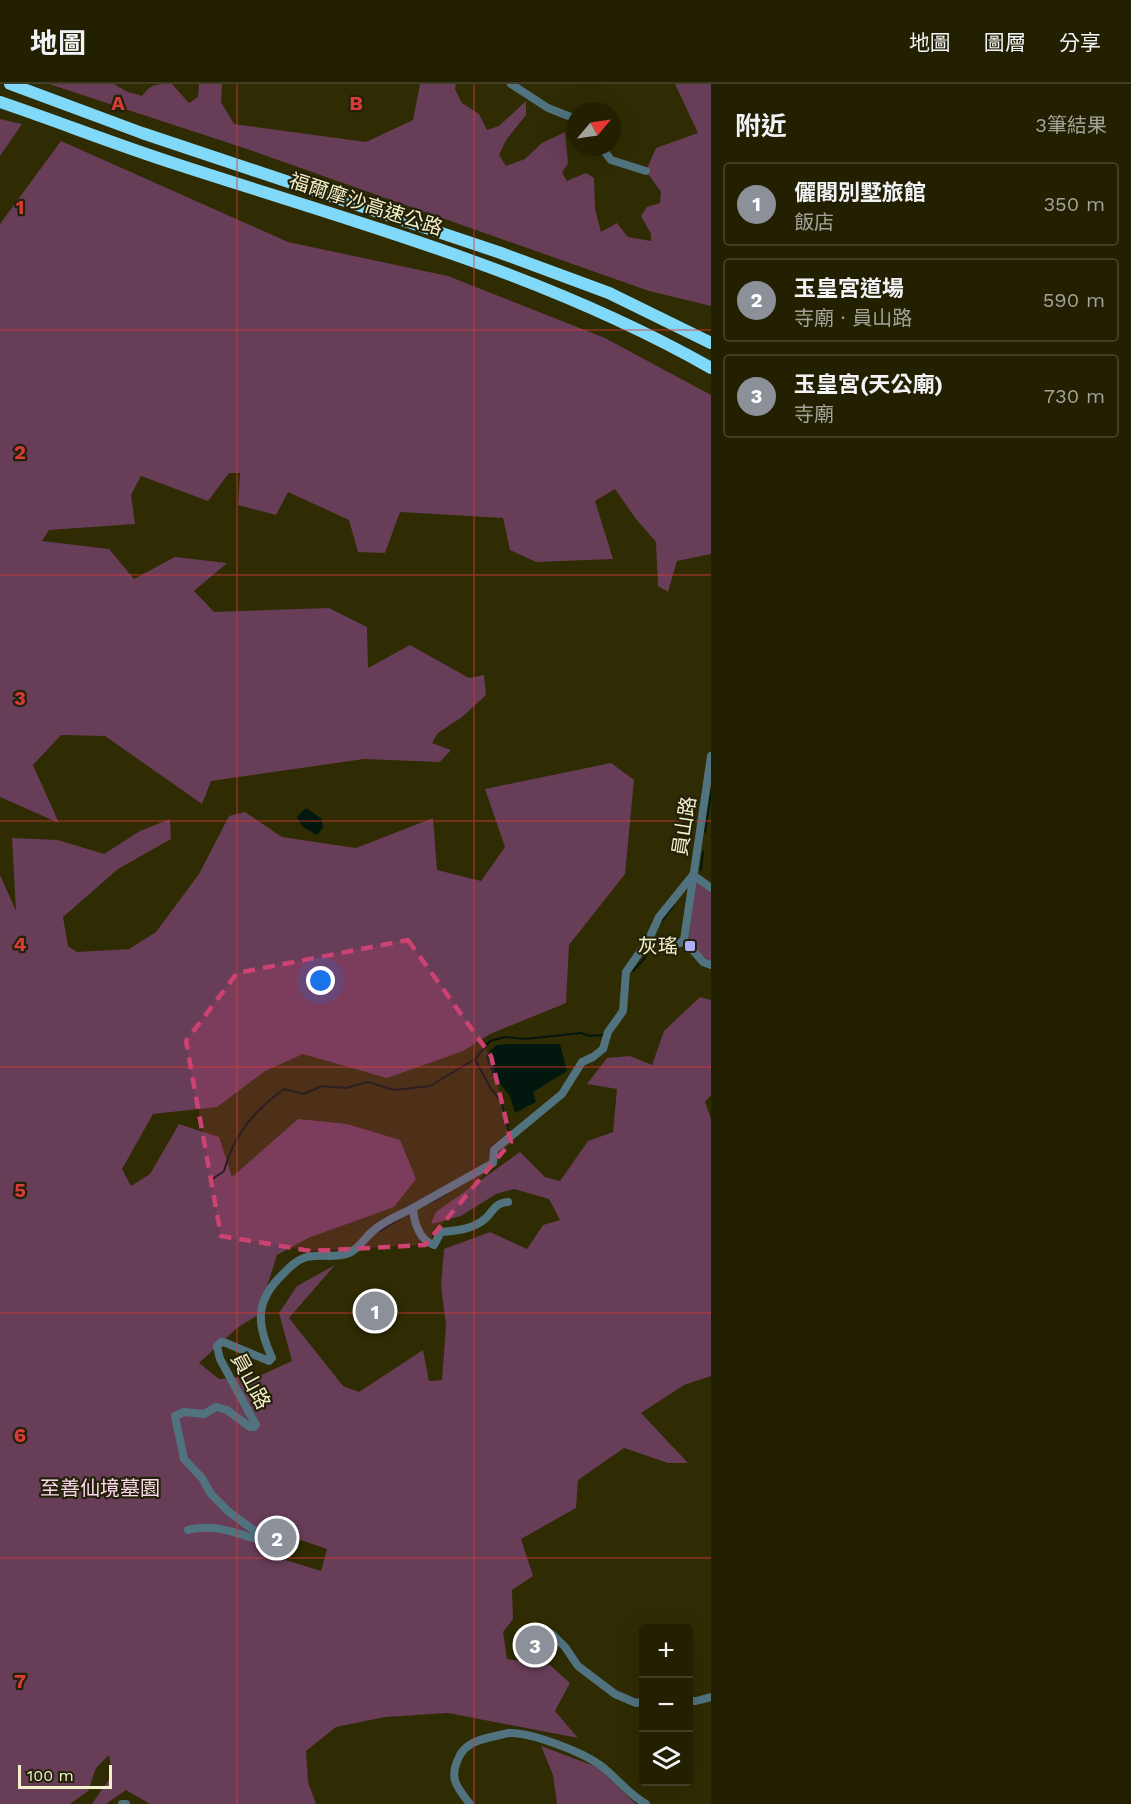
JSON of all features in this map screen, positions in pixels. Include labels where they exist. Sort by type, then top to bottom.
[{"type":"highway","name":"福爾摩沙高速公路","points":[[10,84],[142,133],[501,253],[609,294],[711,343]]},
{"type":"highway","name":"福爾摩沙高速公路","points":[[0,102],[173,163],[454,253],[607,315],[711,368]]},
{"type":"street","points":[[511,84],[548,108],[567,115]]},
{"type":"street","points":[[608,156],[611,160],[646,171]]},
{"type":"street","name":"員山路","points":[[188,1530],[195,1528],[226,1529],[252,1538],[257,1536],[255,1531],[229,1512],[211,1494],[202,1478],[184,1459],[176,1424],[176,1416],[184,1412],[204,1414],[216,1407],[226,1410],[250,1427],[254,1428],[256,1425],[220,1359],[217,1346],[221,1342],[226,1343],[269,1362],[272,1358],[260,1328],[264,1297],[271,1285],[293,1264],[303,1258],[332,1257],[350,1253],[361,1245],[373,1231],[493,1163],[494,1150],[562,1094],[582,1062],[603,1049],[608,1032],[623,1011],[626,972],[652,940],[659,917],[693,875],[711,756]]},
{"type":"street","points":[[693,875],[711,888]]},
{"type":"street","points":[[693,875],[687,944],[703,962],[711,965]]},
{"type":"street","points":[[652,940],[672,947],[687,944]]},
{"type":"street","points":[[413,1208],[414,1219],[422,1237],[434,1245],[441,1232],[468,1228],[485,1220],[494,1207],[508,1202]]},
{"type":"street","points":[[534,1635],[552,1634],[565,1647],[578,1666],[609,1690],[636,1703],[639,1702]]},
{"type":"street","points":[[693,1701],[711,1697]]},
{"type":"street","points":[[470,1804],[453,1779],[461,1753],[474,1742],[508,1733],[545,1740],[599,1765],[633,1797],[646,1804]]},
{"type":"highlighted area","points":[[408,940],[491,1056],[511,1142],[425,1245],[311,1251],[221,1236],[186,1041],[237,973]]},
{"type":"green space","points":[[49,84],[114,84],[128,92],[142,96],[154,86],[172,84],[189,103],[198,97],[199,84],[222,84],[221,102],[234,124],[366,142],[413,120],[420,84],[456,84],[455,89],[462,103],[479,114],[487,130],[499,126],[526,101],[526,115],[506,140],[499,155],[506,166],[525,159],[542,143],[565,132],[568,163],[562,173],[567,181],[586,173],[594,178],[595,209],[601,232],[617,223],[628,237],[651,241],[651,234],[641,216],[647,207],[660,203],[661,192],[646,171],[656,148],[698,133],[675,84],[711,84],[711,306],[649,291],[247,149]]},
{"type":"green space","points":[[0,119],[22,124],[0,156]]},
{"type":"green space","points":[[61,141],[288,242],[448,276],[605,338],[711,395],[711,554],[677,561],[668,592],[658,586],[656,542],[615,489],[595,501],[613,559],[536,562],[510,550],[503,518],[400,512],[385,553],[358,552],[349,520],[288,492],[276,515],[238,505],[240,473],[229,473],[208,501],[141,476],[131,495],[135,524],[49,530],[42,541],[109,549],[134,579],[175,557],[227,563],[194,591],[214,612],[329,608],[367,627],[368,668],[410,645],[469,678],[484,675],[486,695],[462,717],[438,733],[432,743],[451,750],[440,762],[364,759],[211,781],[202,804],[105,736],[61,735],[33,765],[59,823],[0,797],[0,224]]},
{"type":"green space","name":"至善仙境墓園","points":[[611,763],[634,780],[625,874],[569,945],[566,1003],[490,1034],[463,1051],[387,1078],[303,1054],[265,1071],[217,1107],[153,1114],[122,1169],[131,1186],[150,1174],[179,1124],[219,1137],[232,1177],[298,1119],[347,1124],[400,1140],[416,1179],[394,1207],[308,1238],[277,1255],[258,1315],[237,1328],[199,1363],[219,1379],[259,1376],[292,1361],[279,1313],[297,1286],[335,1265],[289,1318],[343,1386],[359,1392],[423,1350],[429,1381],[442,1380],[446,1325],[441,1286],[444,1249],[490,1232],[527,1249],[543,1225],[560,1220],[549,1199],[514,1189],[496,1194],[461,1216],[431,1224],[436,1212],[520,1152],[545,1177],[560,1181],[588,1141],[613,1132],[617,1089],[587,1084],[607,1058],[630,1056],[652,1065],[664,1031],[700,997],[711,1000],[711,1095],[705,1102],[711,1119],[711,1376],[684,1385],[641,1413],[688,1463],[668,1463],[624,1448],[578,1480],[576,1508],[521,1539],[533,1576],[512,1590],[513,1619],[503,1632],[507,1659],[550,1665],[570,1683],[555,1711],[578,1738],[448,1713],[385,1717],[336,1727],[306,1751],[308,1782],[316,1804],[150,1804],[126,1790],[106,1804],[92,1804],[112,1775],[109,1755],[96,1768],[88,1791],[70,1804],[0,1804],[0,875],[16,911],[12,838],[58,840],[104,854],[140,831],[170,819],[171,839],[118,869],[63,917],[68,946],[77,952],[129,949],[156,932],[199,874],[229,816],[245,812],[282,837],[356,848],[433,818],[437,870],[481,881],[505,847],[485,789]],"holes":[[[263,1527],[327,1549],[321,1571],[257,1551]]]},
{"type":"green space","points":[[696,882],[711,893],[711,961],[687,949]]},
{"type":"green space","points":[[541,1746],[597,1767],[636,1804],[557,1804],[553,1775]]},
{"type":"shaded area","points":[[306,808],[322,819],[323,828],[317,835],[303,827],[297,817]]},
{"type":"shaded area","points":[[560,1044],[567,1071],[533,1092],[536,1102],[515,1113],[510,1096],[492,1074],[486,1056],[496,1045]]},
{"type":"waterway","points":[[705,832],[711,791]]},
{"type":"waterway","points":[[701,870],[703,852]]},
{"type":"waterway","points":[[661,922],[674,905]]},
{"type":"waterway","points":[[633,971],[644,959],[651,944]]},
{"type":"waterway","points":[[211,1180],[224,1171],[233,1146],[246,1124],[284,1089],[304,1094],[322,1086],[346,1088],[368,1082],[394,1090],[430,1086],[475,1059],[490,1041],[505,1037],[525,1039],[581,1033],[590,1036],[604,1035]]},
{"type":"waterway","points":[[475,1059],[491,1089],[501,1101],[509,1134]]},
{"type":"waterway","points":[[430,1203],[446,1194]]},
{"type":"waterway","points":[[380,1231],[401,1218]]},
{"type":"place","name":"灰瑤","points":[[690,946]]},
{"type":"place","name":"儷閣別墅旅館","points":[[375,1311]]},
{"type":"place","name":"玉皇宮道場","points":[[277,1538]]},
{"type":"place","name":"玉皇宮(天公廟)","points":[[535,1645]]}]
